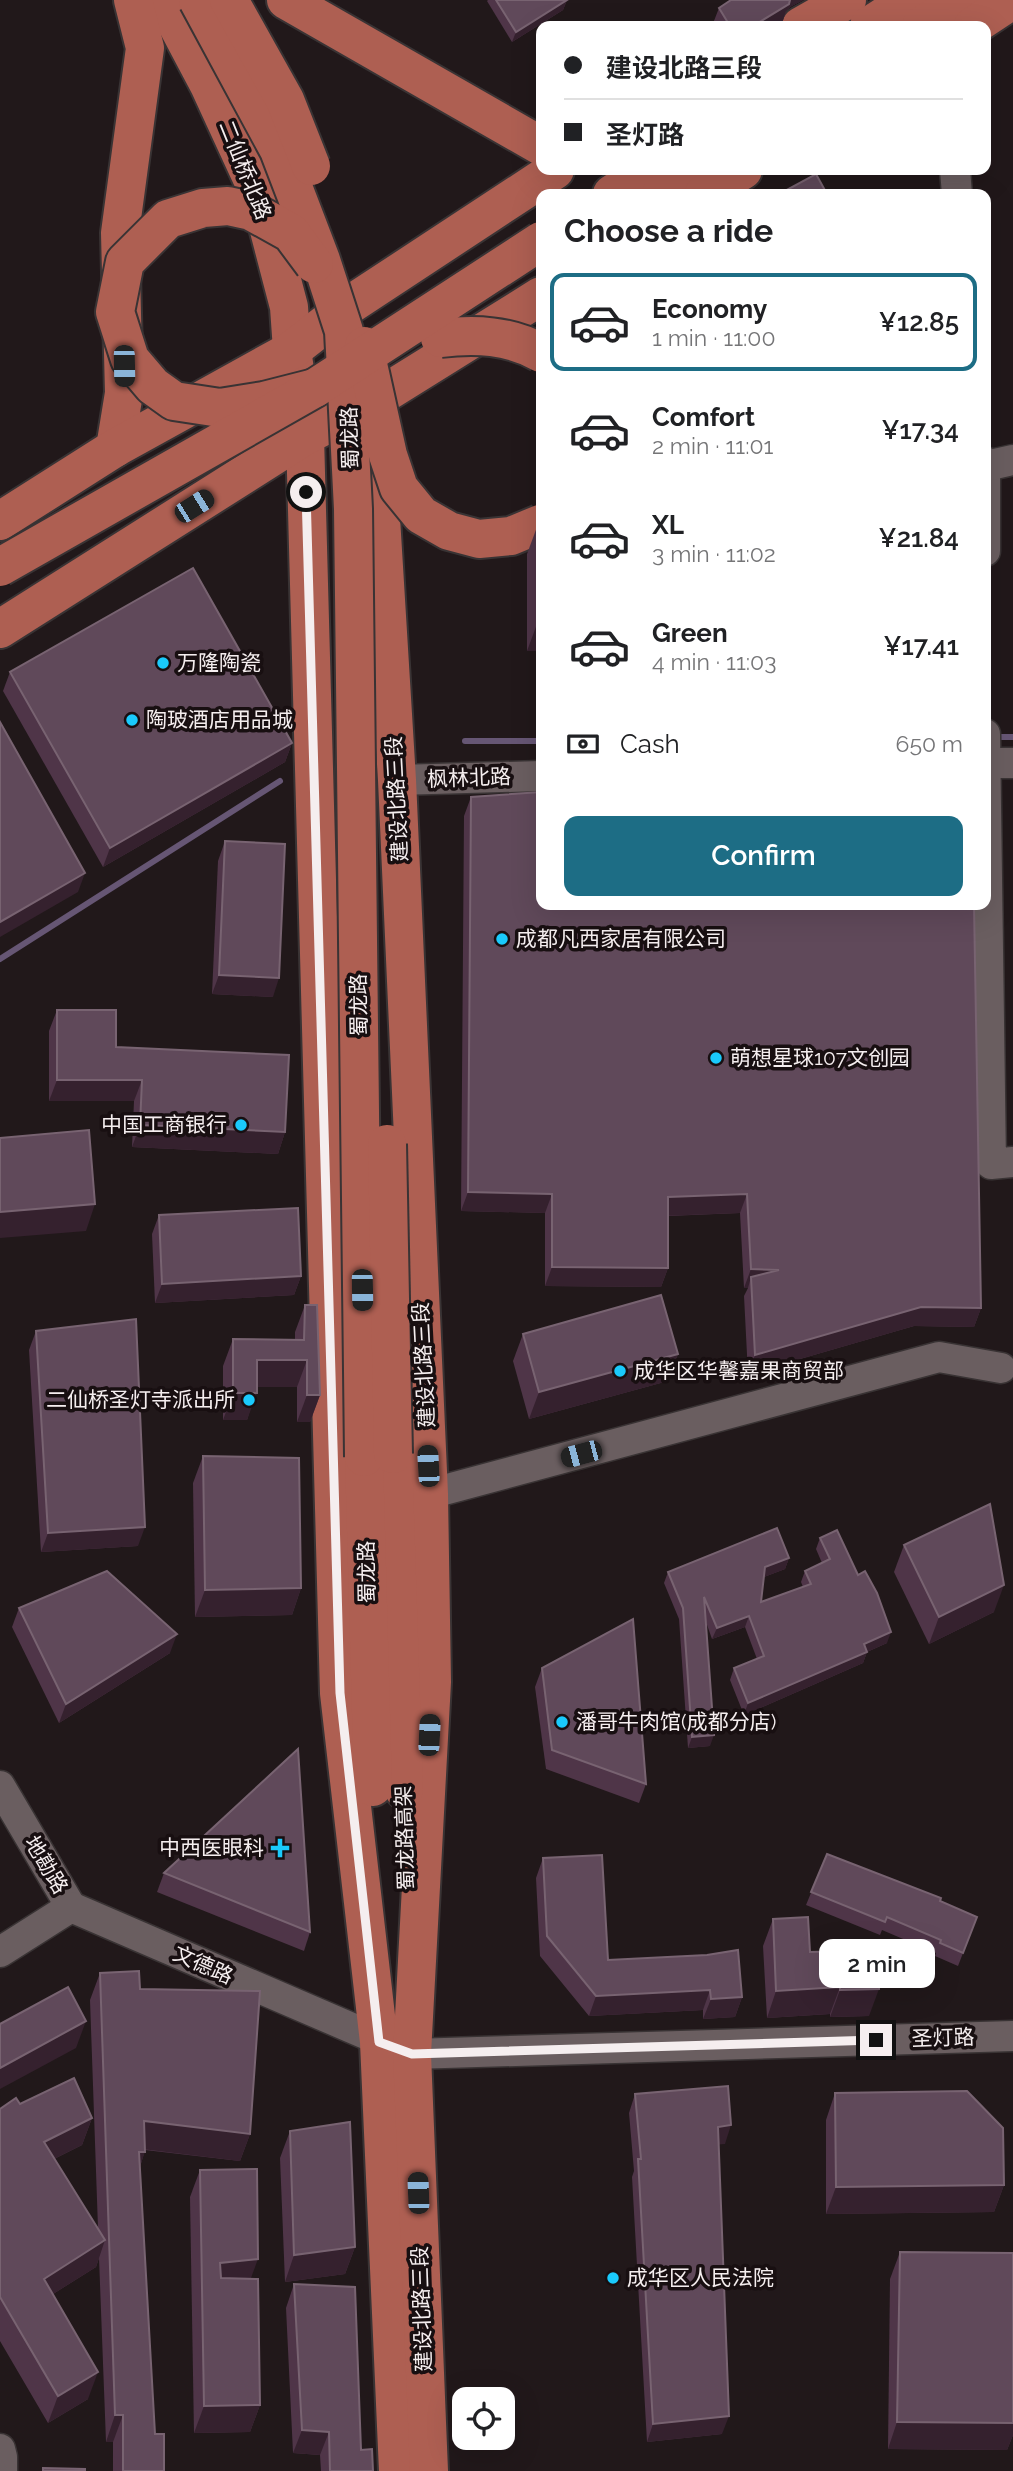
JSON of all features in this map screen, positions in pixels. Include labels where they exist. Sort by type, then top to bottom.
[{"type":"main road","points":[[114,448],[124,393],[120,233],[145,48],[133,0]]},
{"type":"main road","name":"二仙桥北路","points":[[164,0],[209,85],[260,196],[289,307],[292,350]]},
{"type":"main road","name":"蜀龙路","points":[[198,0],[279,150],[321,260],[344,331],[350,378]]},
{"type":"main road","name":"二仙桥北路","points":[[215,0],[291,161],[348,306]]},
{"type":"main road","name":"蜀龙路","points":[[229,0],[285,100],[356,289],[350,378],[396,2048]]},
{"type":"main road","points":[[286,0],[536,143]]},
{"type":"main road","points":[[810,21],[847,0]]},
{"type":"main road","points":[[877,21],[909,0]]},
{"type":"main road","points":[[929,21],[962,0]]},
{"type":"main road","points":[[980,21],[1012,0]]},
{"type":"main road","points":[[0,521],[114,448],[292,350],[348,306],[547,175]]},
{"type":"main road","points":[[620,189],[641,175]]},
{"type":"main road","points":[[670,189],[691,175]]},
{"type":"main road","points":[[712,189],[735,175]]},
{"type":"main road","points":[[350,378],[264,401],[220,408],[174,401],[153,386],[130,359],[115,312],[125,262],[168,219],[203,208],[228,206],[251,211],[290,233],[313,261],[350,378],[399,488],[421,515],[449,531],[479,539],[511,536],[536,525]]},
{"type":"main road","points":[[0,629],[305,436],[350,378],[536,244]]},
{"type":"main road","points":[[0,595],[335,402],[536,275]]},
{"type":"main road","points":[[0,567],[350,378],[536,298]]},
{"type":"main road","name":"建设北路三段","points":[[348,306],[350,378],[397,780],[429,1494],[432,1682],[396,2048],[398,2471]]},
{"type":"main road","points":[[440,338],[488,336],[522,342],[536,350]]},
{"type":"main road","name":"建设北路三段","points":[[292,350],[305,436],[340,1693],[396,2048],[429,2471]]},
{"type":"street","points":[[991,463],[1013,460]]},
{"type":"street","points":[[991,763],[1013,763]]},
{"type":"street","name":"枫林北路","points":[[397,780],[536,776]]},
{"type":"street","points":[[991,904],[1002,1163]]},
{"type":"street","points":[[429,1494],[939,1357],[1001,1368]]},
{"type":"street","name":"地勘路","points":[[0,1786],[71,1907]]},
{"type":"street","name":"文德路","points":[[71,1907],[396,2048]]},
{"type":"street","points":[[0,1952],[71,1907]]},
{"type":"street","name":"圣灯路","points":[[396,2048],[1013,2036]]},
{"type":"street","points":[[0,2449],[2,2471]]},
{"type":"building","points":[[496,0],[567,0],[516,32]]},
{"type":"building","points":[[731,0],[790,0],[789,4],[761,21],[727,21],[719,8]]},
{"type":"building","points":[[817,175],[824,189],[788,189]]},
{"type":"building","name":"陶玻酒店用品城","points":[[193,568],[292,743],[110,848],[10,672]]},
{"type":"building","points":[[0,722],[85,873],[0,922]]},
{"type":"building","name":"萌想星球107文创园","points":[[536,792],[536,910],[974,910],[981,1308],[921,1307],[755,1355],[751,1277],[779,1270],[751,1269],[747,1194],[668,1197],[668,1268],[552,1267],[552,1194],[468,1192],[471,797]]},
{"type":"building","points":[[225,841],[285,844],[279,978],[219,975]]},
{"type":"building","points":[[57,1010],[116,1010],[116,1047],[289,1055],[285,1132],[140,1125],[142,1080],[57,1080]]},
{"type":"building","points":[[89,1130],[95,1204],[0,1212],[0,1138]]},
{"type":"building","points":[[298,1208],[301,1276],[162,1284],[159,1215]]},
{"type":"building","points":[[661,1295],[678,1354],[539,1392],[523,1334]]},
{"type":"building","points":[[305,1305],[317,1305],[320,1395],[307,1395],[307,1360],[257,1360],[257,1393],[233,1393],[233,1339],[304,1340]]},
{"type":"building","points":[[136,1319],[145,1527],[48,1533],[36,1331]]},
{"type":"building","points":[[203,1456],[299,1458],[301,1588],[205,1590]]},
{"type":"building","points":[[990,1504],[1004,1585],[939,1617],[904,1545]]},
{"type":"building","points":[[777,1528],[789,1558],[765,1567],[761,1602],[811,1584],[805,1571],[830,1559],[820,1538],[837,1530],[858,1575],[865,1571],[877,1593],[891,1632],[864,1644],[867,1652],[748,1703],[734,1668],[764,1656],[749,1616],[717,1628],[704,1597],[714,1735],[692,1737],[683,1608],[668,1572]]},
{"type":"building","points":[[107,1571],[177,1634],[66,1704],[19,1608]]},
{"type":"building","points":[[633,1619],[646,1784],[552,1750],[542,1668]]},
{"type":"building","points":[[298,1749],[310,1932],[164,1873]]},
{"type":"building","points":[[827,1854],[941,1898],[940,1901],[977,1917],[963,1953],[940,1943],[941,1940],[887,1917],[885,1922],[811,1892]]},
{"type":"building","points":[[602,1855],[608,1960],[707,1955],[738,1950],[742,1997],[711,1999],[710,1990],[596,1996],[547,1936],[543,1858]]},
{"type":"building","points":[[808,1917],[810,1952],[878,1950],[879,1989],[840,1990],[840,1987],[776,1991],[773,1919]]},
{"type":"building","points":[[139,1971],[140,1989],[260,1991],[250,2134],[144,2121],[145,2152],[139,2152],[155,2434],[164,2434],[164,2471],[123,2471],[123,2415],[115,2415],[100,1973]]},
{"type":"building","points":[[68,1987],[86,2021],[0,2068],[0,2024]]},
{"type":"building","points":[[74,2078],[92,2118],[44,2142],[105,2240],[44,2279],[98,2372],[58,2396],[0,2297],[0,2109],[16,2098],[20,2104]]},
{"type":"building","points":[[728,2086],[731,2125],[718,2127],[729,2416],[653,2424],[638,2159],[641,2159],[635,2094]]},
{"type":"building","points":[[967,2091],[1003,2128],[1004,2185],[836,2187],[835,2093]]},
{"type":"building","points":[[350,2122],[355,2247],[294,2255],[290,2131]]},
{"type":"building","points":[[257,2169],[258,2259],[220,2263],[221,2278],[258,2279],[260,2405],[204,2406],[200,2170]]},
{"type":"building","points":[[900,2252],[1013,2253],[1013,2423],[897,2422]]},
{"type":"building","points":[[294,2284],[355,2287],[361,2450],[372,2449],[373,2471],[330,2471],[329,2432],[302,2430]]},
{"type":"building","points":[[43,2468],[85,2469],[85,2471],[43,2471]]},
{"type":"waterway","points":[[994,737],[1013,737]]},
{"type":"waterway","points":[[465,741],[536,741]]},
{"type":"waterway","points":[[0,959],[280,781]]},
{"type":"place","name":"万隆陶瓷","points":[[163,663]]},
{"type":"place","name":"陶玻酒店用品城","points":[[132,720]]},
{"type":"place","name":"成都凡西家居有限公司","points":[[502,939]]},
{"type":"place","name":"萌想星球107文创园","points":[[716,1058]]},
{"type":"place","name":"中国工商银行","points":[[241,1125]]},
{"type":"place","name":"成华区华馨嘉果商贸部","points":[[620,1371]]},
{"type":"place","name":"二仙桥圣灯寺派出所","points":[[249,1400]]},
{"type":"place","name":"潘哥牛肉馆(成都分店)","points":[[562,1722]]},
{"type":"place","name":"中西医眼科","points":[[280,1848]]},
{"type":"place","name":"成华区人民法院","points":[[613,2278]]},
{"type":"route","points":[[306,492],[340,1693],[379,2042],[412,2054],[876,2040]]}]
